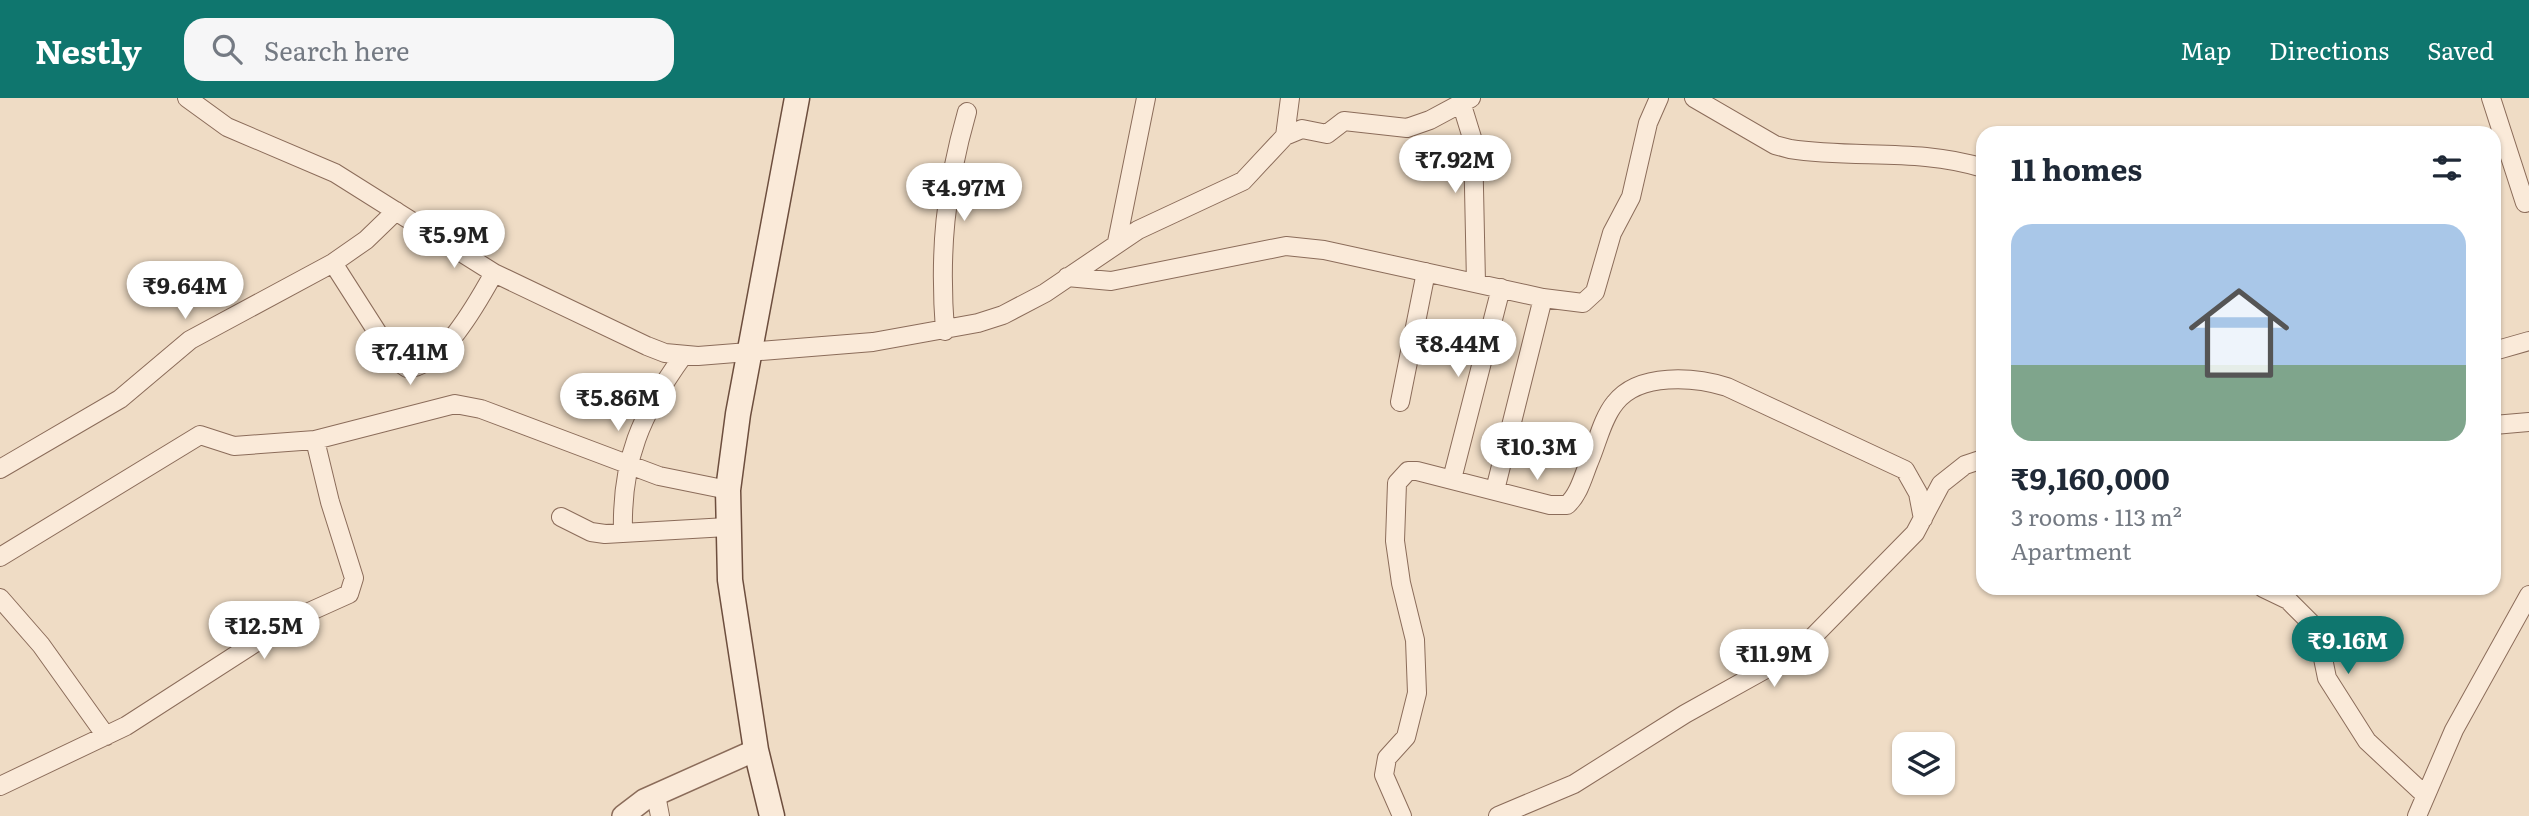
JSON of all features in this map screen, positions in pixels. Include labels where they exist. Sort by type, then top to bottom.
[{"type":"main road","points":[[772,816],[756,750],[730,580],[728,489],[750,352],[797,98]]},
{"type":"street","points":[[187,98],[215,121],[318,164],[494,273],[647,346],[683,356],[851,344],[945,331],[1003,315],[1067,277],[1117,242],[1243,181],[1285,136],[1302,130],[1331,133],[1344,121],[1407,128],[1430,120],[1466,100],[1474,141],[1476,283]]},
{"type":"street","points":[[1117,242],[1146,98]]},
{"type":"street","points":[[1285,136],[1290,98]]},
{"type":"street","points":[[1067,277],[1111,281],[1286,246],[1324,250],[1543,298],[1583,303],[1595,292],[1612,233],[1636,183],[1648,123],[1659,98]]},
{"type":"street","points":[[1693,98],[1775,145],[1790,149],[1908,155],[1959,161],[1976,166]]},
{"type":"street","points":[[2491,98],[2500,126]]},
{"type":"street","points":[[945,331],[940,274],[942,239],[955,156],[967,113]]},
{"type":"street","points":[[2501,129],[2525,203]]},
{"type":"street","points":[[0,469],[120,399],[190,340],[333,263],[366,240],[396,211]]},
{"type":"street","points":[[333,263],[395,360],[407,368],[421,365],[431,358],[459,329],[475,308],[494,273]]},
{"type":"street","points":[[1400,402],[1426,272]]},
{"type":"street","points":[[1452,480],[1501,288]]},
{"type":"street","points":[[1494,490],[1543,298]]},
{"type":"street","points":[[2501,349],[2529,341]]},
{"type":"street","points":[[623,533],[623,496],[629,466],[648,408],[683,356]]},
{"type":"street","points":[[1402,816],[1384,775],[1387,758],[1406,737],[1417,693],[1415,640],[1401,583],[1395,541],[1396,483],[1408,471],[1550,505],[1567,505],[1579,486],[1614,403],[1642,386],[1685,379],[1727,387],[1889,461],[1912,478],[1923,519]]},
{"type":"street","points":[[0,557],[195,437],[205,435],[219,443],[234,446],[315,440],[455,404],[481,409],[674,481],[728,489]]},
{"type":"street","points":[[2501,424],[2529,422]]},
{"type":"street","points":[[0,786],[147,714],[289,621],[349,594],[354,578],[330,502],[315,440]]},
{"type":"street","points":[[1498,816],[1584,779],[1685,713],[1800,650],[1879,573],[1915,533],[1941,484],[1965,466],[1976,462]]},
{"type":"street","points":[[561,517],[592,532],[623,533],[727,527]]},
{"type":"street","points":[[2278,595],[2288,600],[2317,629],[2327,678],[2367,741],[2425,795]]},
{"type":"street","points":[[2417,816],[2454,730],[2529,595]]},
{"type":"street","points":[[0,598],[41,645],[106,736]]},
{"type":"street","points":[[623,816],[658,806],[756,750]]}]
